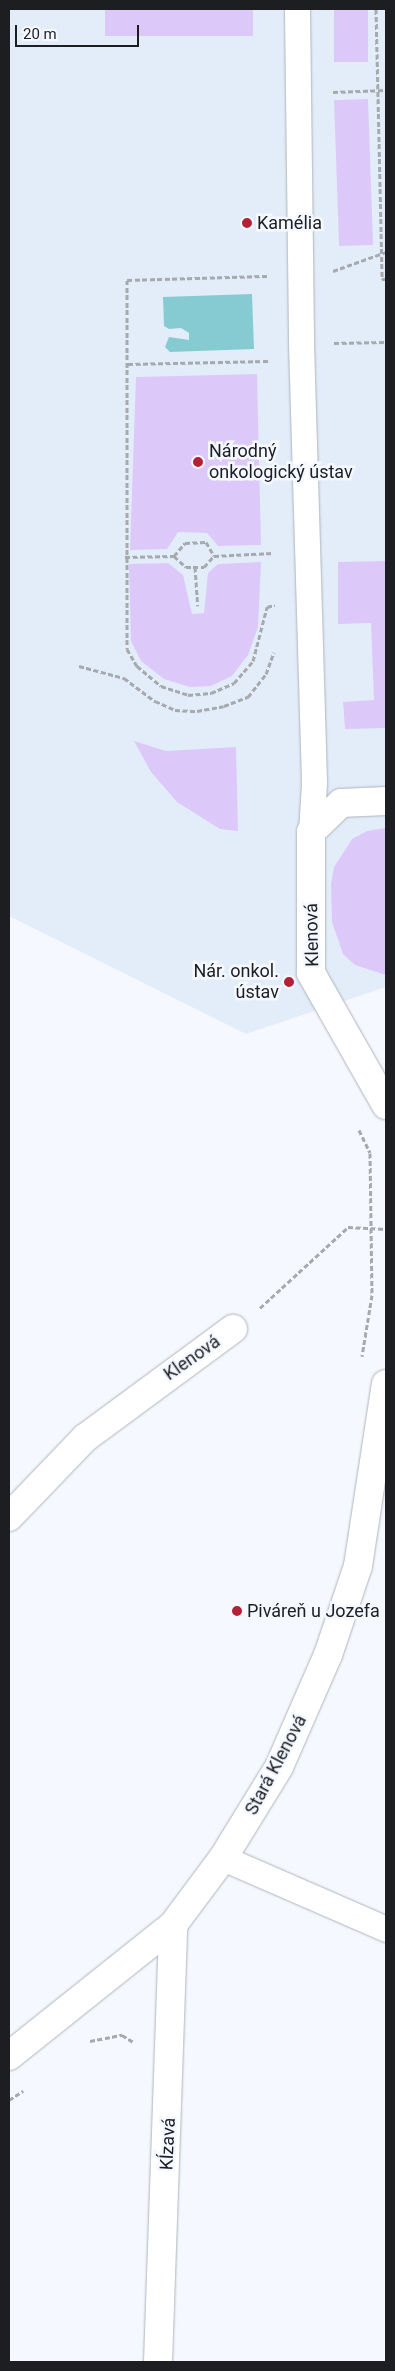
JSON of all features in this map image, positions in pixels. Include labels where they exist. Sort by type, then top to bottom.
[{"type":"street","points":[[311,832],[342,803],[386,801]]},
{"type":"street","name":"Klenová","points":[[311,832],[311,973],[386,1105]]},
{"type":"street","name":"Klenová","points":[[9,1517],[84,1438],[234,1329]]},
{"type":"street","name":"Stará Klenová","points":[[9,2056],[173,1925],[223,1858],[279,1767],[349,1597],[364,1538],[386,1384]]},
{"type":"street","name":"Kĺzavá","points":[[158,2362],[173,1925]]},
{"type":"lane","points":[[296,9],[314,783],[311,832]]},
{"type":"lane","points":[[223,1858],[386,1929]]},
{"type":"path","points":[[376,9],[382,279],[386,279]]},
{"type":"path","points":[[298,94],[386,90]]},
{"type":"path","points":[[271,276],[127,280],[128,364],[125,558],[127,649],[137,666],[161,686],[188,695],[211,693],[234,683],[253,661],[267,607],[276,605]]},
{"type":"path","points":[[128,364],[271,361]]},
{"type":"path","points":[[174,556],[185,543],[206,542],[214,556]]},
{"type":"path","points":[[125,558],[174,556],[186,567],[204,567],[214,556],[274,553]]},
{"type":"path","points":[[195,567],[198,606]]},
{"type":"path","points":[[79,666],[124,678],[155,701],[175,710],[197,711],[224,706],[248,696],[266,674],[276,647]]},
{"type":"path","points":[[357,1126],[370,1153],[372,1295],[361,1363]]},
{"type":"path","name":"Klenová","points":[[234,1329],[348,1227],[386,1229]]},
{"type":"path","points":[[87,2043],[95,2037],[122,2035],[139,2047]]},
{"type":"path","points":[[9,2100],[28,2087]]},
{"type":"shaded area","name":"Národný onkologický ústav","points":[[9,9],[386,9],[386,987],[246,1034],[9,916]]},
{"type":"shaded area","points":[[105,9],[253,9],[253,36],[105,36]]},
{"type":"shaded area","points":[[334,9],[368,9],[368,62],[334,62]]},
{"type":"shaded area","points":[[368,99],[373,245],[339,246],[334,100]]},
{"type":"shaded area","points":[[257,374],[261,545],[218,546],[207,533],[178,532],[167,549],[130,550],[136,377]]},
{"type":"shaded area","points":[[386,561],[386,728],[345,729],[343,702],[374,700],[371,623],[338,624],[338,562]]},
{"type":"shaded area","points":[[261,562],[258,627],[248,655],[232,676],[211,686],[190,687],[164,679],[141,661],[131,641],[129,564],[168,563],[183,575],[192,614],[204,613],[208,573],[218,564]]},
{"type":"shaded area","points":[[134,741],[166,751],[236,747],[238,831],[220,829],[177,802],[151,772]]},
{"type":"shaded area","points":[[386,828],[386,975],[355,965],[343,954],[332,922],[331,884],[334,867],[352,839],[367,831]]},
{"type":"water","points":[[252,294],[254,349],[170,352],[165,347],[169,337],[189,340],[189,333],[181,328],[169,329],[164,326],[163,297]]},
{"type":"place","name":"Kamélia","points":[[247,223]]},
{"type":"place","name":"Národný onkologický ústav","points":[[198,462]]},
{"type":"place","name":"Nár. onkol. ústav","points":[[289,982]]},
{"type":"place","name":"Piváreň u Jozefa","points":[[237,1611]]}]
